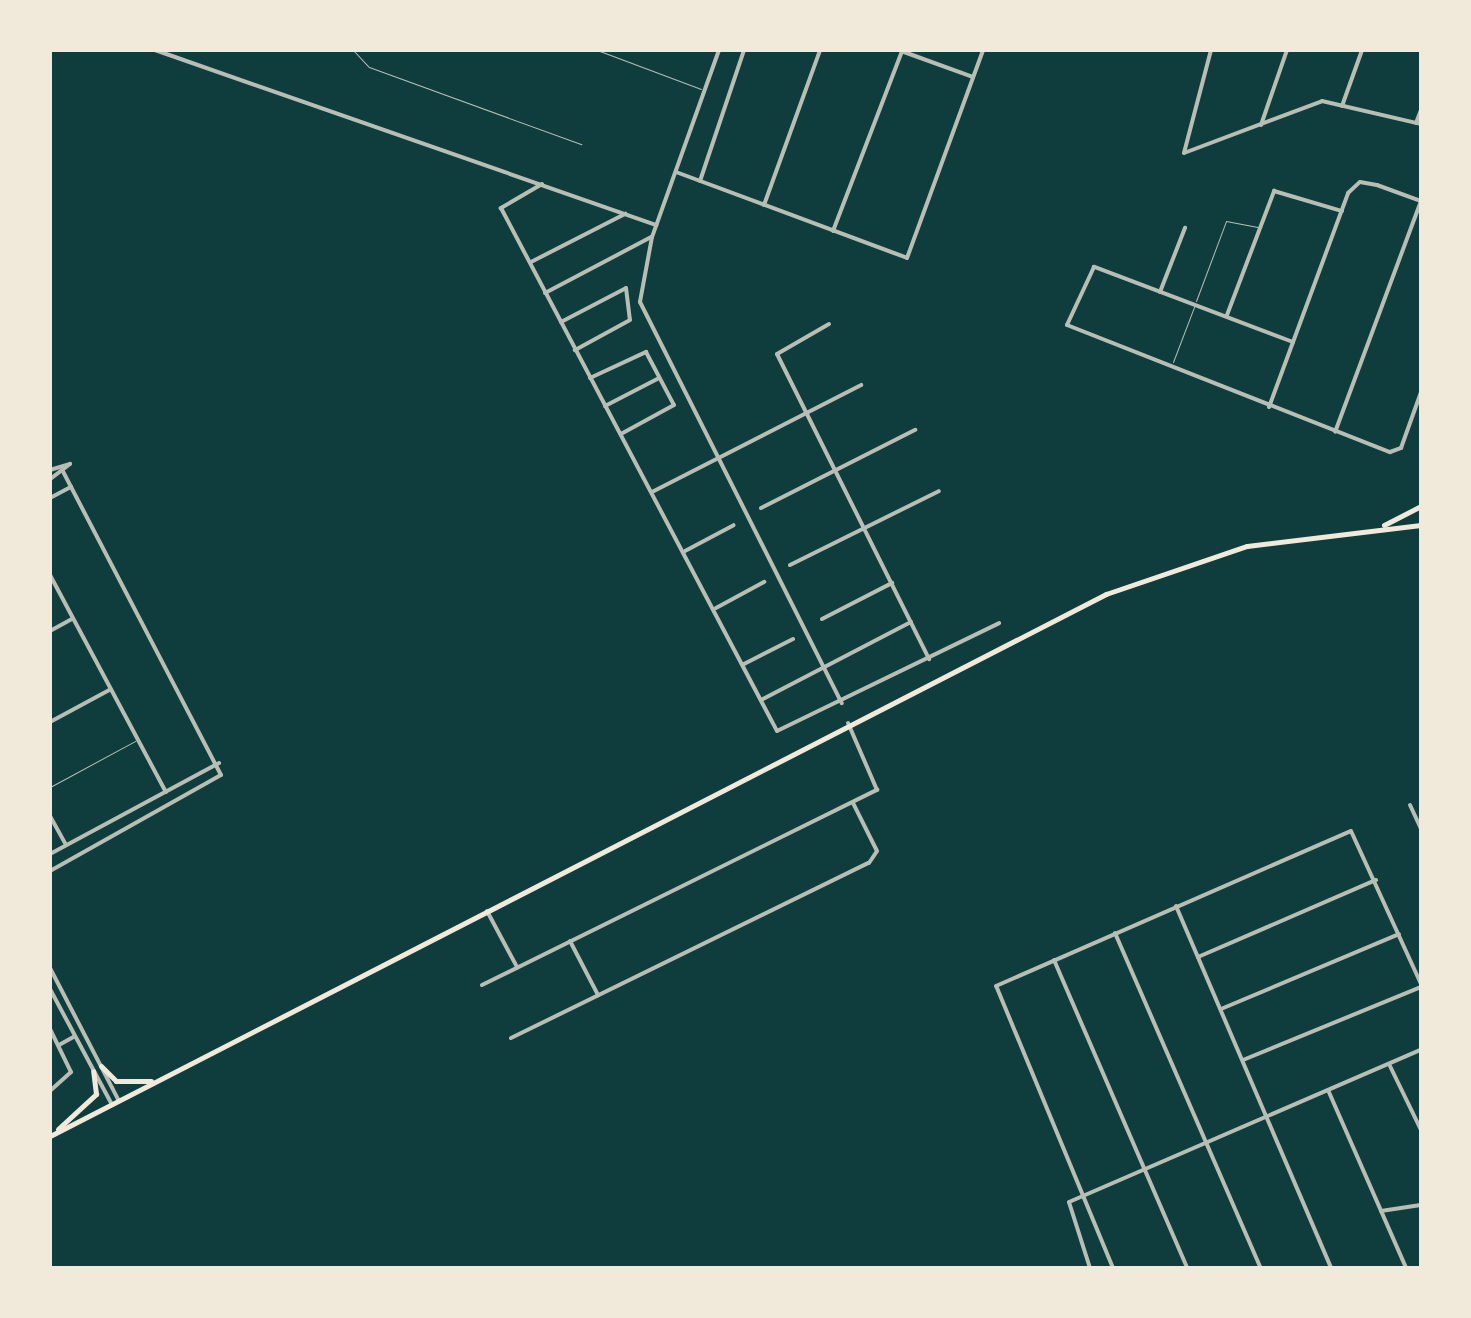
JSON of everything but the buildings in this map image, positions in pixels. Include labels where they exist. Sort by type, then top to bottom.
[{"type":"main road","points":[[1381,526],[1421,506]]},
{"type":"main road","points":[[51,1135],[848,723],[1187,562],[1381,526],[1421,525]]},
{"type":"main road","points":[[101,1066],[116,1081],[154,1081]]},
{"type":"main road","points":[[51,1135],[96,1094],[93,1071]]},
{"type":"street","points":[[155,50],[656,225]]},
{"type":"street","points":[[719,50],[638,280],[644,316],[843,704]]},
{"type":"street","points":[[700,181],[744,50]]},
{"type":"street","points":[[764,205],[820,50]]},
{"type":"street","points":[[833,231],[901,50],[973,78]]},
{"type":"street","points":[[676,172],[907,258],[983,50]]},
{"type":"street","points":[[1211,50],[1180,140],[1188,154],[1322,101],[1419,124],[1421,110]]},
{"type":"street","points":[[1261,126],[1287,50]]},
{"type":"street","points":[[1342,106],[1362,50]]},
{"type":"street","points":[[1269,407],[1351,188],[1366,182],[1421,202],[1335,432]]},
{"type":"street","points":[[542,184],[500,208],[782,734],[999,623]]},
{"type":"street","points":[[1226,317],[1274,191],[1289,191],[1342,211]]},
{"type":"street","points":[[530,263],[625,214]]},
{"type":"street","points":[[1160,292],[1184,228]]},
{"type":"street","points":[[545,293],[652,236]]},
{"type":"street","points":[[1293,342],[1103,270],[1088,270],[1068,322],[1084,336],[1393,453],[1404,439],[1421,392]]},
{"type":"street","points":[[561,322],[626,288],[630,320],[575,350]]},
{"type":"street","points":[[829,324],[777,351],[929,659]]},
{"type":"street","points":[[590,378],[643,350],[660,377],[674,405],[620,434]]},
{"type":"street","points":[[605,406],[660,377]]},
{"type":"street","points":[[652,492],[861,385]]},
{"type":"street","points":[[761,508],[915,430]]},
{"type":"street","points":[[50,470],[68,462],[63,472],[50,479]]},
{"type":"street","points":[[50,871],[212,785],[218,763],[63,472]]},
{"type":"street","points":[[50,498],[72,487]]},
{"type":"street","points":[[790,565],[939,490]]},
{"type":"street","points":[[683,552],[734,526]]},
{"type":"street","points":[[50,575],[166,792]]},
{"type":"street","points":[[715,609],[764,582]]},
{"type":"street","points":[[822,620],[892,583]]},
{"type":"street","points":[[50,631],[73,618]]},
{"type":"street","points":[[761,700],[911,622]]},
{"type":"street","points":[[744,664],[794,639]]},
{"type":"street","points":[[50,722],[111,689]]},
{"type":"street","points":[[482,985],[853,803],[879,784],[848,723]]},
{"type":"street","points":[[50,854],[218,763]]},
{"type":"street","points":[[511,1038],[869,863],[876,852],[853,803]]},
{"type":"street","points":[[1410,805],[1421,829]]},
{"type":"street","points":[[50,816],[66,845]]},
{"type":"street","points":[[1113,1268],[994,990],[1351,831],[1421,985],[1243,1060]]},
{"type":"street","points":[[1198,957],[1376,880]]},
{"type":"street","points":[[1176,906],[1330,1268]]},
{"type":"street","points":[[488,912],[516,968]]},
{"type":"street","points":[[1115,933],[1261,1268]]},
{"type":"street","points":[[1221,1009],[1400,934]]},
{"type":"street","points":[[570,941],[598,994]]},
{"type":"street","points":[[1054,960],[1187,1268]]},
{"type":"street","points":[[50,968],[118,1099]]},
{"type":"street","points":[[57,981],[50,987],[110,1103]]},
{"type":"street","points":[[50,1029],[71,1072],[65,1083],[50,1091]]},
{"type":"street","points":[[59,1045],[75,1036]]},
{"type":"street","points":[[1090,1268],[1066,1212],[1072,1200],[1421,1050]]},
{"type":"street","points":[[1389,1064],[1421,1130]]},
{"type":"street","points":[[1328,1090],[1406,1268]]},
{"type":"street","points":[[1381,1211],[1421,1205]]},
{"type":"lane","points":[[353,50],[370,67],[580,144]]},
{"type":"lane","points":[[596,50],[704,90]]},
{"type":"lane","points":[[1170,369],[1226,220],[1260,228]]},
{"type":"lane","points":[[50,787],[138,740]]}]
